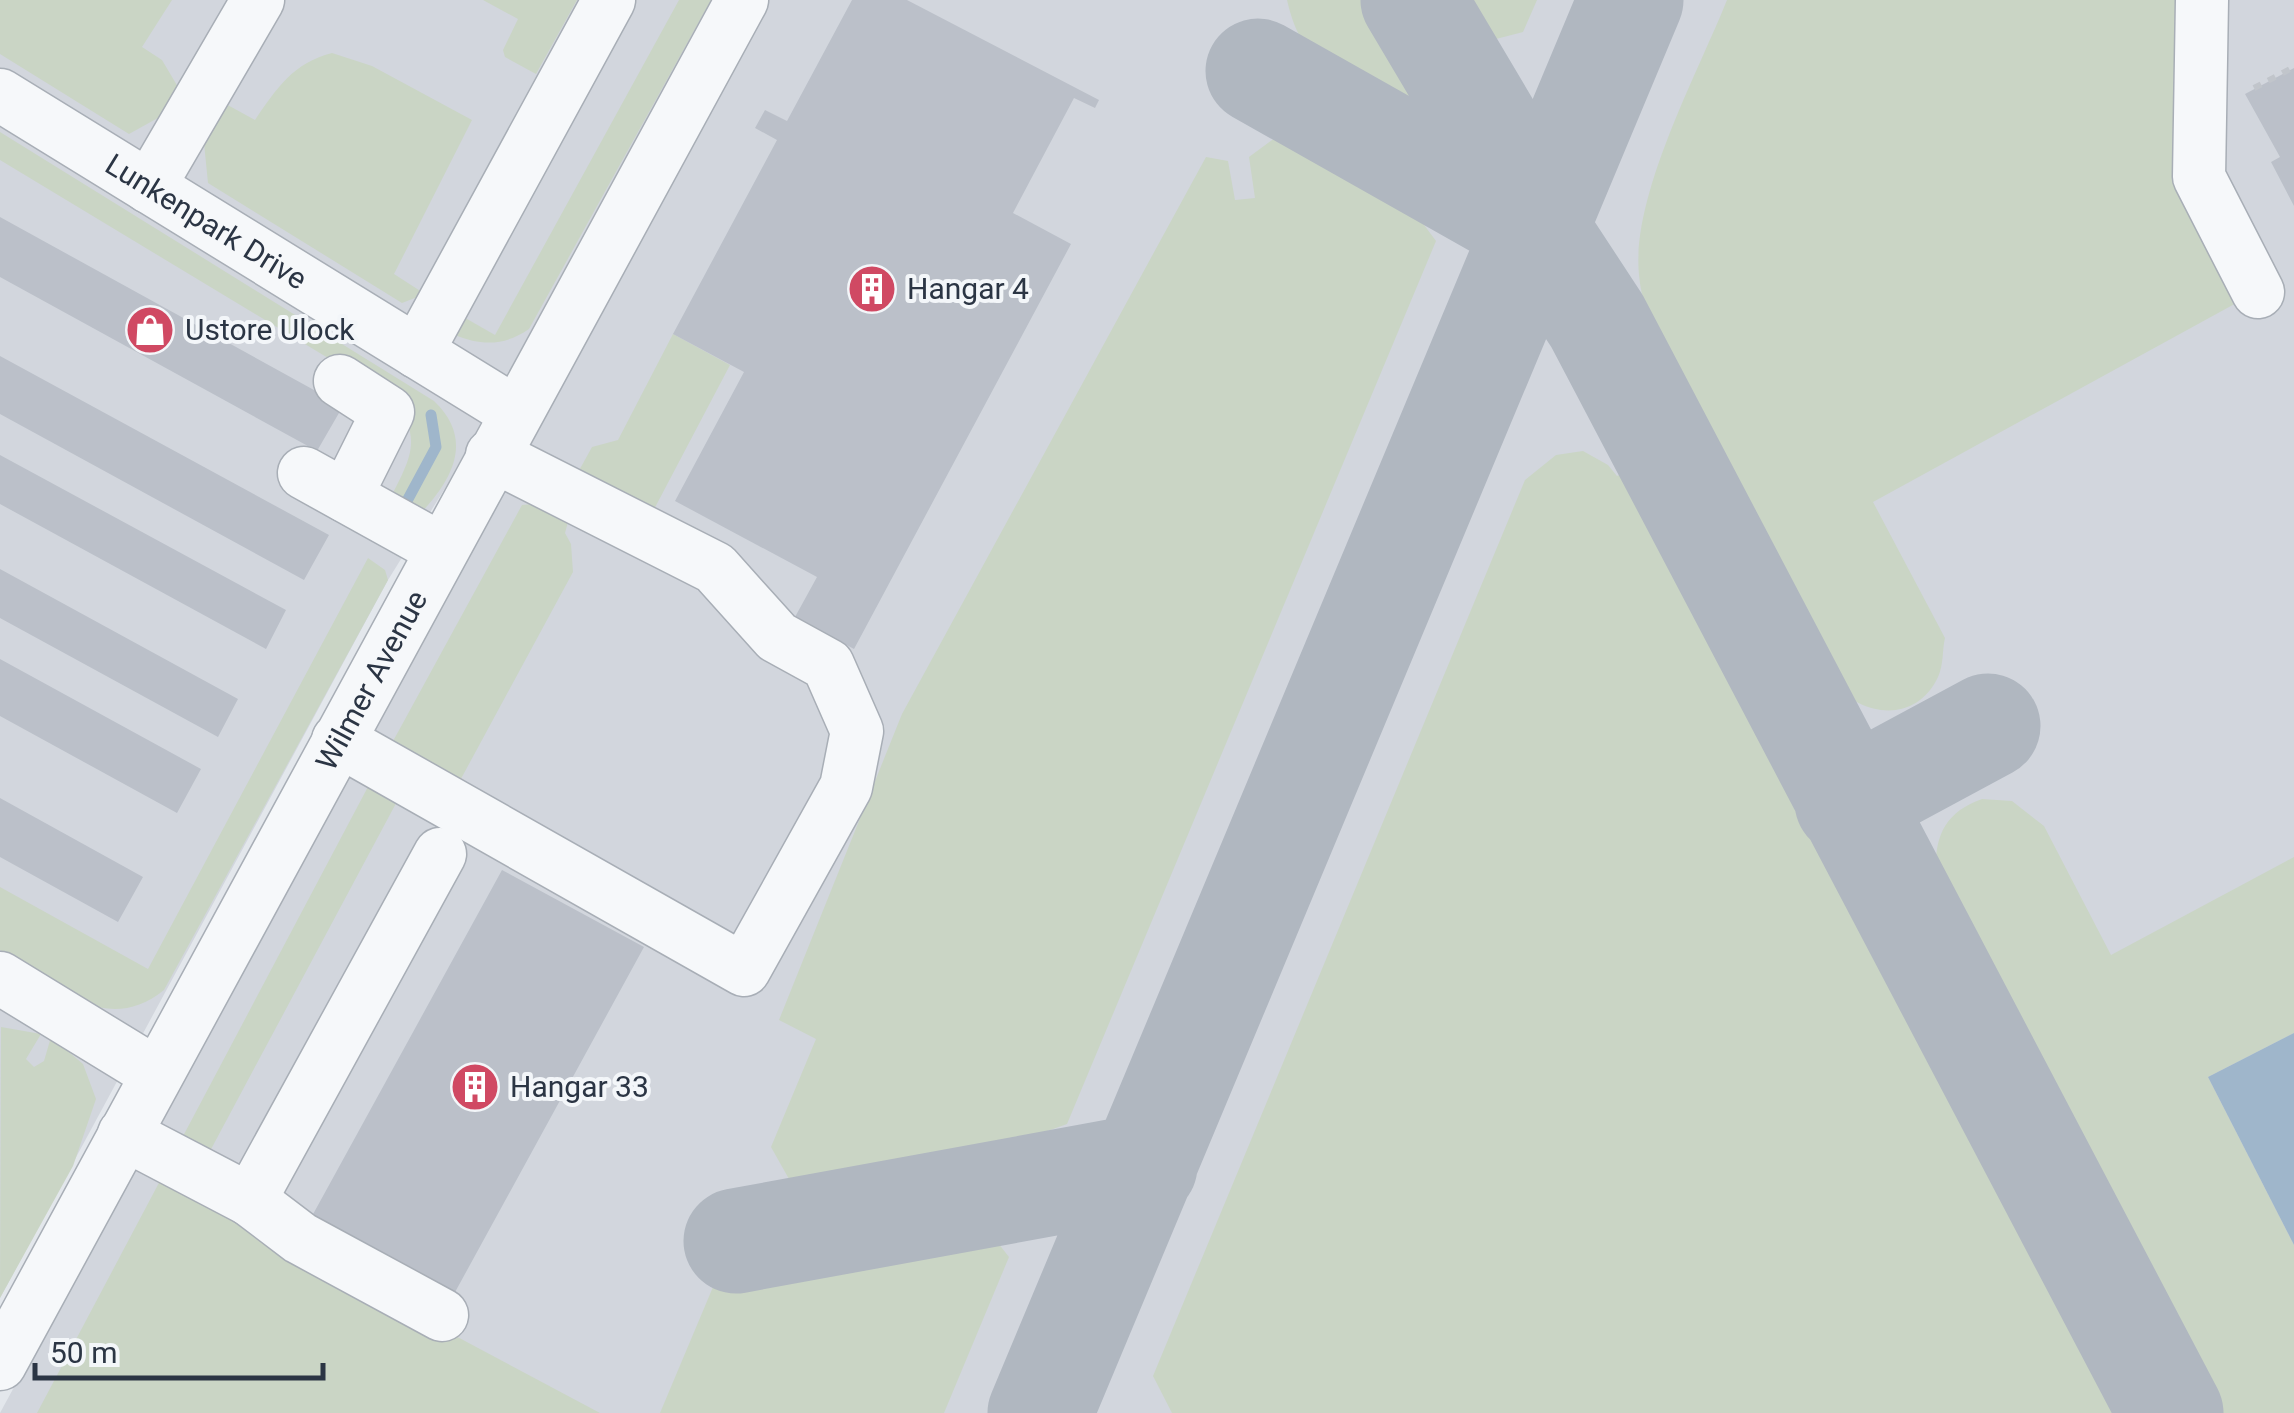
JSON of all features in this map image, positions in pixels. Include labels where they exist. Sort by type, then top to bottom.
[{"type":"street","points":[[149,187],[258,0]]},
{"type":"street","points":[[417,352],[609,0]]},
{"type":"street","name":"Wilmer Avenue","points":[[0,1364],[742,0]]},
{"type":"street","points":[[2202,0],[2199,177],[2258,292]]},
{"type":"street","name":"Lunkenpark Drive","points":[[0,95],[417,352],[503,434],[715,568],[777,637],[828,665],[857,731],[846,787],[744,970],[338,740]]},
{"type":"street","points":[[340,381],[388,412],[325,485],[441,549]]},
{"type":"street","points":[[250,1200],[440,854]]},
{"type":"street","points":[[0,978],[157,1074]]},
{"type":"street","points":[[124,1134],[250,1200],[300,1238],[442,1315]]},
{"type":"path","points":[[2254,88],[2294,68]]},
{"type":"shaded area","points":[[0,0],[711,0],[447,485],[388,580],[0,1298]]},
{"type":"shaded area","points":[[768,0],[2294,0],[2294,1413],[0,1413]]},
{"type":"green space","points":[[0,0],[172,0],[142,47],[162,60],[178,87],[165,114],[129,134],[0,54]]},
{"type":"green space","points":[[483,0],[577,0],[536,74],[505,57],[503,50],[518,19]]},
{"type":"green space","points":[[679,0],[711,0],[529,329],[511,339],[493,342],[455,335],[460,315],[495,335]]},
{"type":"green space","points":[[1287,0],[1387,0],[1430,81],[1428,105],[1406,119],[1331,74],[1304,44]]},
{"type":"green space","points":[[1455,0],[1537,0],[1523,32],[1496,39],[1472,33]]},
{"type":"green space","points":[[1727,0],[2181,0],[2240,301],[1873,502],[1945,638],[1938,677],[1916,703],[1903,709],[1873,708],[1859,703],[1833,683],[1653,345],[1657,341],[1639,275],[1645,209],[1669,136]]},
{"type":"green space","points":[[332,53],[372,66],[472,120],[394,274],[425,294],[402,303],[208,183],[203,133],[224,103],[255,120],[296,70]]},
{"type":"green space","points":[[1291,126],[1390,179],[1436,241],[1067,1124],[1028,1138],[789,1179],[771,1147],[816,1039],[779,1020],[902,714],[1206,157],[1228,161],[1235,200],[1255,198],[1249,157]]},
{"type":"green space","points":[[0,132],[434,401],[454,430],[456,445],[449,474],[420,514],[387,505],[407,462],[411,438],[402,411],[391,396],[0,160]]},
{"type":"green space","points":[[673,334],[730,365],[650,517],[576,476],[592,447],[618,440]]},
{"type":"green space","points":[[1583,451],[1608,465],[1617,476],[1622,474],[2121,1413],[1172,1413],[1153,1376],[1525,480],[1556,455]]},
{"type":"green space","points":[[533,504],[568,522],[565,533],[571,544],[573,572],[456,788],[392,743],[522,505]]},
{"type":"green space","points":[[368,558],[385,570],[388,580],[164,990],[121,1009],[100,1007],[59,990],[0,950],[0,887],[148,969]]},
{"type":"green space","points":[[370,783],[401,794],[209,1153],[181,1140]]},
{"type":"green space","points":[[1982,799],[2012,801],[2044,826],[2111,955],[2294,857],[2294,1033],[2208,1077],[2294,1245],[2294,1413],[2220,1413],[1936,877],[1937,850],[1944,829],[1958,812]]},
{"type":"green space","points":[[1,1027],[41,1034],[26,1059],[34,1067],[44,1061],[51,1037],[83,1064],[96,1099],[73,1166],[0,1298]]},
{"type":"green space","points":[[161,1179],[600,1413],[37,1413]]},
{"type":"green space","points":[[991,1234],[1009,1257],[944,1413],[660,1413],[713,1287]]},
{"type":"water","points":[[2294,1033],[2294,1245],[2208,1077]]},
{"type":"building","name":"Hangar 4","points":[[852,0],[907,0],[1099,100],[1095,108],[1074,98],[1013,213],[1071,244],[854,649],[795,617],[817,577],[675,501],[744,372],[673,334],[777,140],[755,128],[765,110],[787,121]]},
{"type":"building","points":[[2294,68],[2294,206],[2271,162],[2280,157],[2245,94]]},
{"type":"building","name":"Ustore Ulock","points":[[0,217],[343,406],[317,451],[0,277]]},
{"type":"building","points":[[0,356],[329,535],[304,580],[0,414]]},
{"type":"building","points":[[0,455],[286,610],[266,649],[0,504]]},
{"type":"building","points":[[0,569],[238,699],[218,737],[0,618]]},
{"type":"building","points":[[0,659],[201,769],[177,813],[0,716]]},
{"type":"building","points":[[0,798],[143,877],[118,922],[0,857]]},
{"type":"building","name":"Hangar 33","points":[[502,870],[644,947],[448,1305],[306,1227]]},
{"type":"waterway","points":[[401,512],[436,447],[431,415]]},
{"type":"taxiway","points":[[1413,0],[1486,123],[1536,228],[1597,321],[2171,1413]]},
{"type":"taxiway","points":[[1040,1413],[1631,0]]},
{"type":"taxiway","points":[[1258,71],[1536,228]]},
{"type":"taxiway","points":[[1847,802],[1988,726]]},
{"type":"taxiway","points":[[736,1241],[1145,1166]]},
{"type":"place","name":"Hangar 4","points":[[872,289]]},
{"type":"place","name":"Ustore Ulock","points":[[150,330]]},
{"type":"place","name":"Hangar 33","points":[[475,1087]]}]
